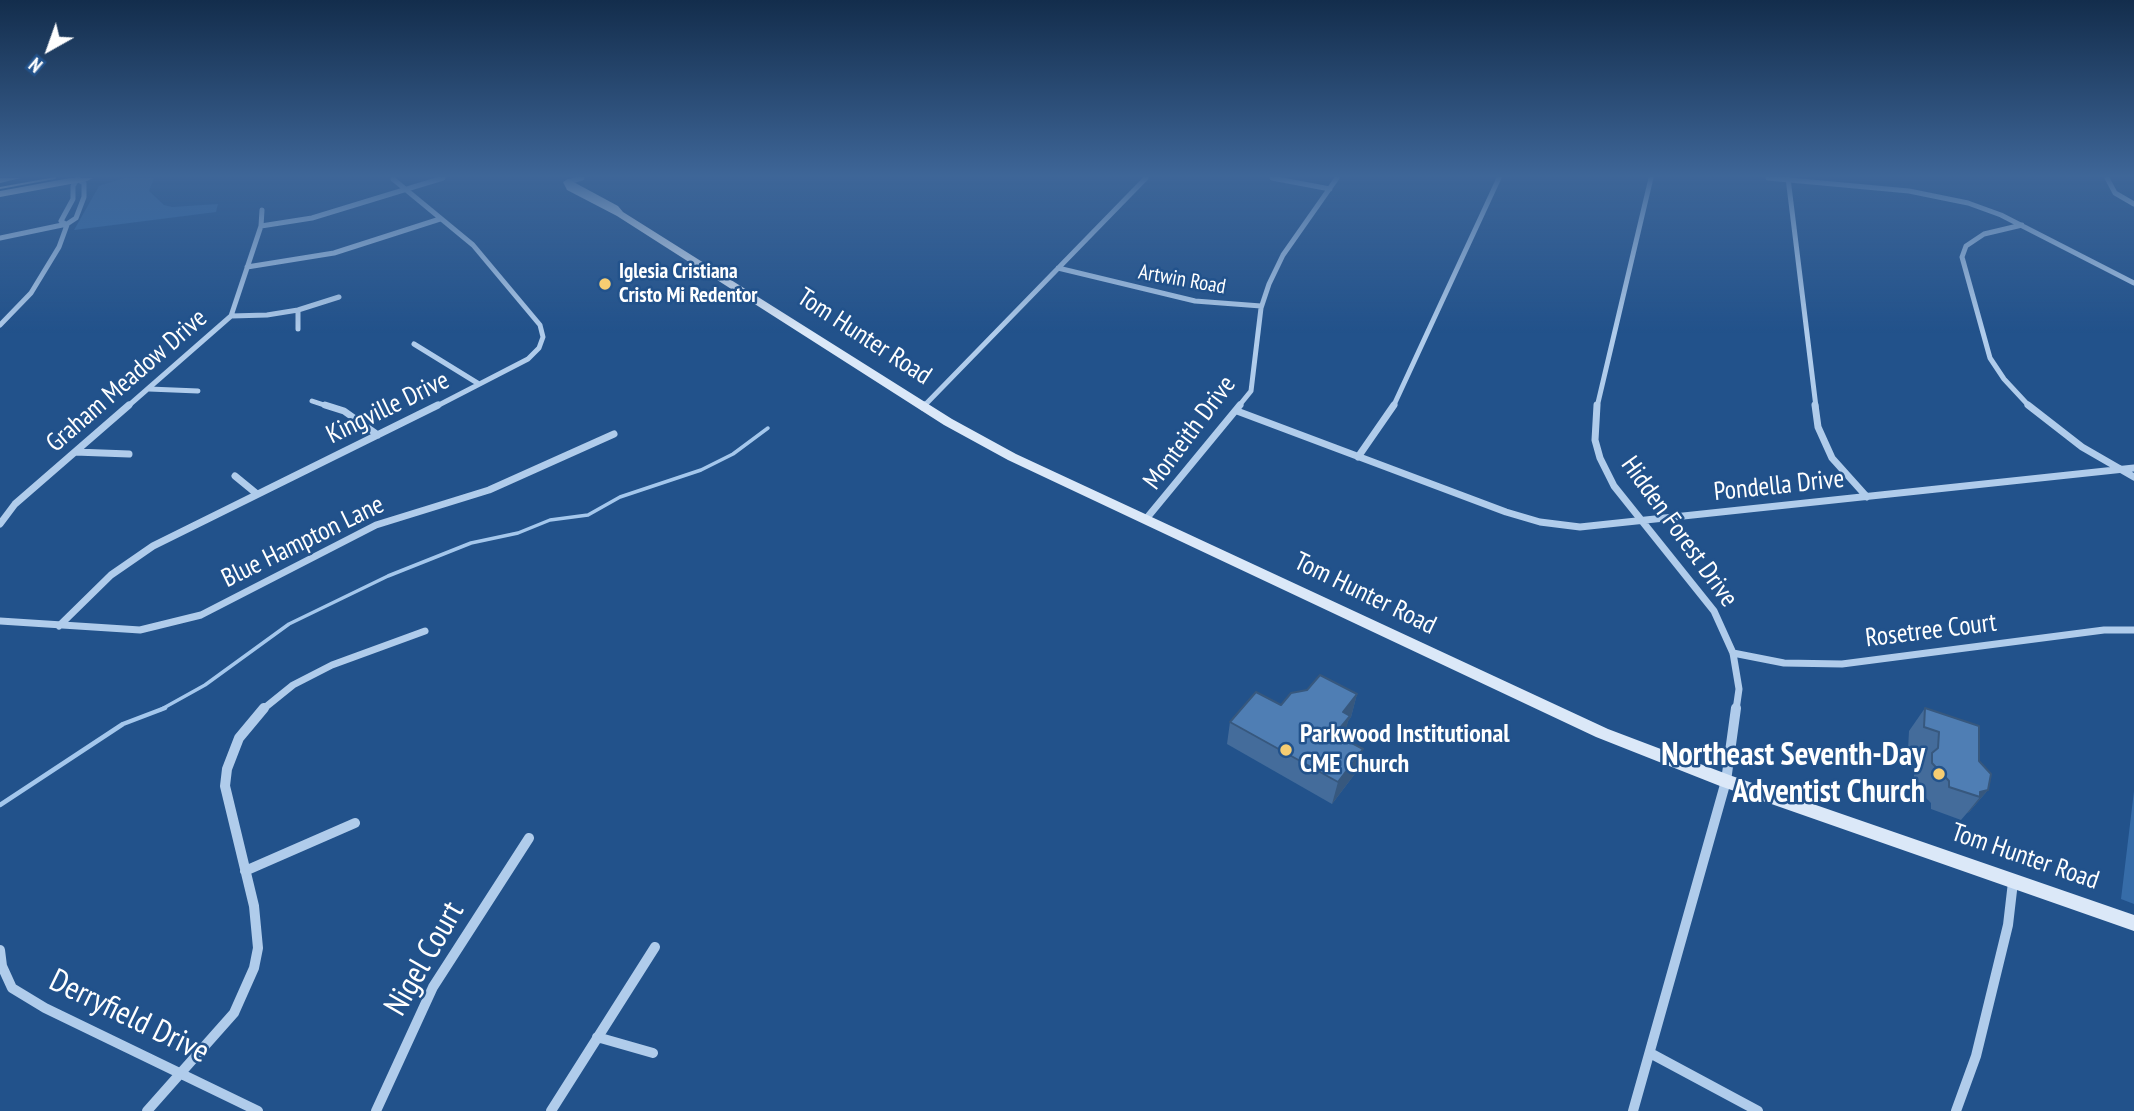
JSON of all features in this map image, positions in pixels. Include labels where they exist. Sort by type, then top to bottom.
[{"type":"street","points":[[0,237],[40,230]]},
{"type":"street","points":[[0,325],[35,287],[59,247],[65,230]]},
{"type":"street","name":"Graham Meadow Drive","points":[[0,524],[15,504],[231,316],[260,230]]},
{"type":"street","points":[[247,267],[324,256],[406,230]]},
{"type":"street","name":"Kingville Drive","points":[[59,626],[131,559],[528,359],[542,342],[543,331],[540,325],[473,246],[453,230]]},
{"type":"street","name":"Tom Hunter Road","points":[[645,230],[923,407],[1000,451],[1557,713],[1726,781],[2134,923]]},
{"type":"street","points":[[923,407],[1095,230]]},
{"type":"street","name":"Monteith Drive","points":[[1146,520],[1237,411],[1253,382],[1261,306],[1278,265],[1302,230]]},
{"type":"street","points":[[1358,457],[1394,406],[1475,230]]},
{"type":"street","name":"Hidden Forest Drive","points":[[1633,1111],[1726,781],[1740,690],[1733,653],[1714,611],[1609,477],[1600,458],[1594,431],[1595,415],[1639,230]]},
{"type":"street","points":[[1794,230],[1818,427],[1832,458],[1867,497]]},
{"type":"street","points":[[2002,230],[1984,234],[1966,246],[1962,257],[1984,342],[2004,379],[2035,412],[2082,447],[2134,477]]},
{"type":"street","points":[[2031,230],[2134,283]]},
{"type":"street","name":"Artwin Road","points":[[1058,268],[1185,299],[1261,306]]},
{"type":"street","points":[[231,316],[267,315],[298,310],[339,297]]},
{"type":"street","points":[[298,310],[298,329]]},
{"type":"street","points":[[414,344],[479,384]]},
{"type":"street","points":[[149,389],[198,391]]},
{"type":"street","points":[[312,401],[344,411],[378,435]]},
{"type":"street","name":"Pondella Drive","points":[[1237,411],[1506,512],[1540,522],[1580,527],[2134,468]]},
{"type":"street","name":"Blue Hampton Lane","points":[[0,621],[140,630],[201,615],[376,524],[489,490],[614,434]]},
{"type":"street","points":[[75,452],[130,454]]},
{"type":"street","points":[[235,476],[257,494]]},
{"type":"street","name":"Rosetree Court","points":[[1733,653],[1784,663],[1842,664],[2104,630],[2134,630]]},
{"type":"street","points":[[147,1111],[234,1013],[254,968],[258,948],[254,906],[225,786],[227,769],[239,738],[263,709],[293,685],[332,665],[425,631]]},
{"type":"street","points":[[245,871],[355,823]]},
{"type":"street","name":"Nigel Court","points":[[376,1111],[433,987],[529,838]]},
{"type":"street","points":[[1956,1111],[1976,1056],[2010,916],[2013,881]]},
{"type":"street","points":[[551,1111],[655,947]]},
{"type":"street","name":"Derryfield Drive","points":[[0,950],[2,966],[12,988],[168,1069],[183,1073],[258,1111]]},
{"type":"street","points":[[597,1037],[653,1053]]},
{"type":"street","points":[[1650,1053],[1758,1111]]},
{"type":"shaded area","points":[[2134,791],[2134,904],[2121,899]]},
{"type":"building","points":[[1320,675],[1357,694],[1343,712],[1350,716],[1335,734],[1363,749],[1338,782],[1230,722],[1256,692],[1281,705],[1291,693],[1307,690]]},
{"type":"building","points":[[1925,708],[1979,726],[1979,761],[1991,774],[1988,790],[1980,792],[1980,797],[1949,787],[1949,781],[1932,763],[1932,753],[1938,748],[1939,732],[1924,727]]},
{"type":"waterway","points":[[161,710],[205,685],[289,624],[388,576],[471,543],[518,533],[550,520],[588,515],[620,497],[701,470],[733,454],[768,428]]},
{"type":"waterway","points":[[161,710],[165,708]]},
{"type":"waterway","points":[[0,805],[123,724],[161,710]]},
{"type":"place","name":"Iglesia Cristiana Cristo Mi Redentor","points":[[605,284]]},
{"type":"place","name":"Parkwood Institutional CME Church","points":[[1286,750]]},
{"type":"place","name":"Northeast Seventh-Day Adventist Church","points":[[1939,774]]}]
